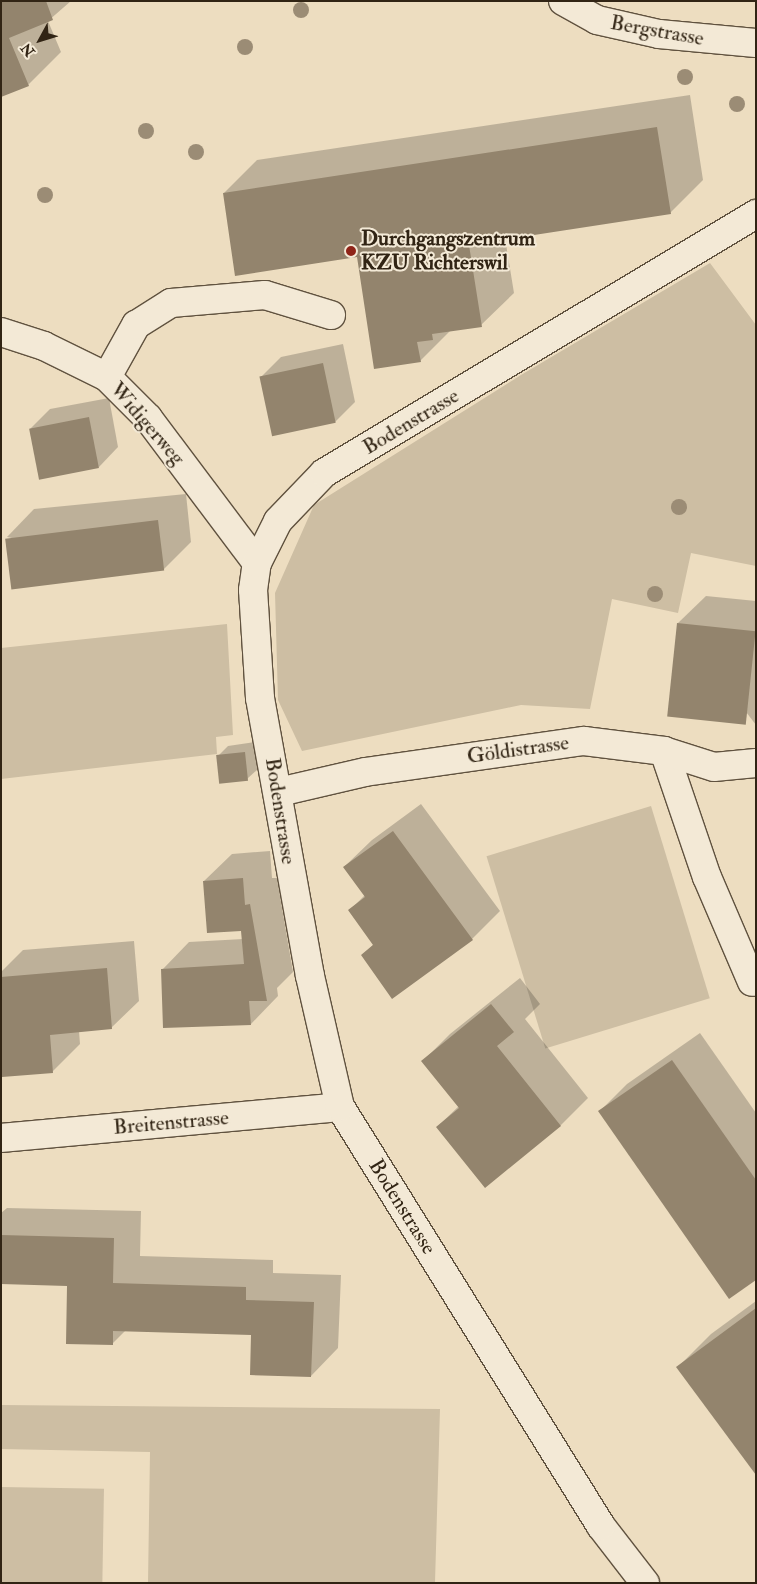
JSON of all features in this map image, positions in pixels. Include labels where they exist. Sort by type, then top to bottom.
[{"type":"street","name":"Bergstrasse","points":[[563,1],[597,20],[659,34],[756,43]]},
{"type":"street","name":"Bodenstrasse","points":[[645,1583],[602,1526],[340,1107],[310,976],[279,792],[260,698],[253,590],[257,563],[278,521],[324,473],[756,214]]},
{"type":"street","points":[[107,377],[136,325],[171,302],[265,295],[331,315]]},
{"type":"street","name":"Widigerweg","points":[[1,332],[44,346],[107,377],[148,418],[257,563]]},
{"type":"street","name":"Göldistrasse","points":[[279,792],[365,772],[584,741],[664,751],[714,767],[756,763]]},
{"type":"street","points":[[664,751],[707,877],[752,982]]},
{"type":"street","name":"Breitenstrasse","points":[[1,1138],[340,1107]]},
{"type":"shaded area","points":[[710,263],[756,325],[756,566],[691,553],[678,613],[612,599],[590,709],[521,705],[302,751],[278,700],[275,593],[314,505],[521,375]]},
{"type":"shaded area","points":[[227,624],[233,735],[216,737],[217,754],[1,779],[1,648]]},
{"type":"shaded area","points":[[651,806],[710,998],[545,1049],[487,856]]},
{"type":"shaded area","points":[[1,1405],[440,1409],[435,1583],[148,1583],[150,1452],[1,1449]]},
{"type":"shaded area","points":[[1,1487],[104,1489],[102,1583],[1,1583]]},
{"type":"building","points":[[1,1],[46,1],[53,20],[9,38],[29,86],[1,97]]},
{"type":"building","name":"Durchgangszentrum KZU Richterswil","points":[[657,127],[671,214],[469,245],[482,327],[432,334],[433,340],[417,342],[421,362],[374,369],[357,257],[235,276],[223,193]]},
{"type":"building","points":[[323,363],[336,423],[272,436],[259,377]]},
{"type":"building","points":[[89,417],[99,468],[39,480],[29,429]]},
{"type":"building","points":[[158,520],[164,571],[11,589],[5,539]]},
{"type":"building","points":[[677,623],[756,631],[746,725],[667,716]]},
{"type":"building","points":[[245,752],[248,781],[219,784],[216,755]]},
{"type":"building","points":[[393,831],[473,940],[392,999],[361,955],[373,945],[348,910],[365,897],[343,867]]},
{"type":"building","points":[[243,878],[245,905],[250,904],[267,1001],[249,1001],[251,1025],[163,1028],[161,969],[244,964],[241,931],[207,933],[203,881]]},
{"type":"building","points":[[107,968],[112,1029],[50,1035],[53,1073],[2,1077],[1,977]]},
{"type":"building","points":[[491,1004],[514,1032],[497,1046],[561,1126],[485,1188],[436,1127],[459,1108],[421,1061]]},
{"type":"building","points":[[672,1060],[756,1180],[756,1280],[729,1299],[598,1111]]},
{"type":"building","points":[[1,1235],[114,1238],[113,1283],[246,1287],[246,1300],[314,1302],[311,1377],[250,1375],[251,1335],[113,1331],[113,1345],[66,1344],[67,1286],[1,1284]]},
{"type":"building","points":[[756,1308],[756,1475],[676,1367]]},
{"type":"place","name":"Durchgangszentrum KZU Richterswil","points":[[351,251]]}]
